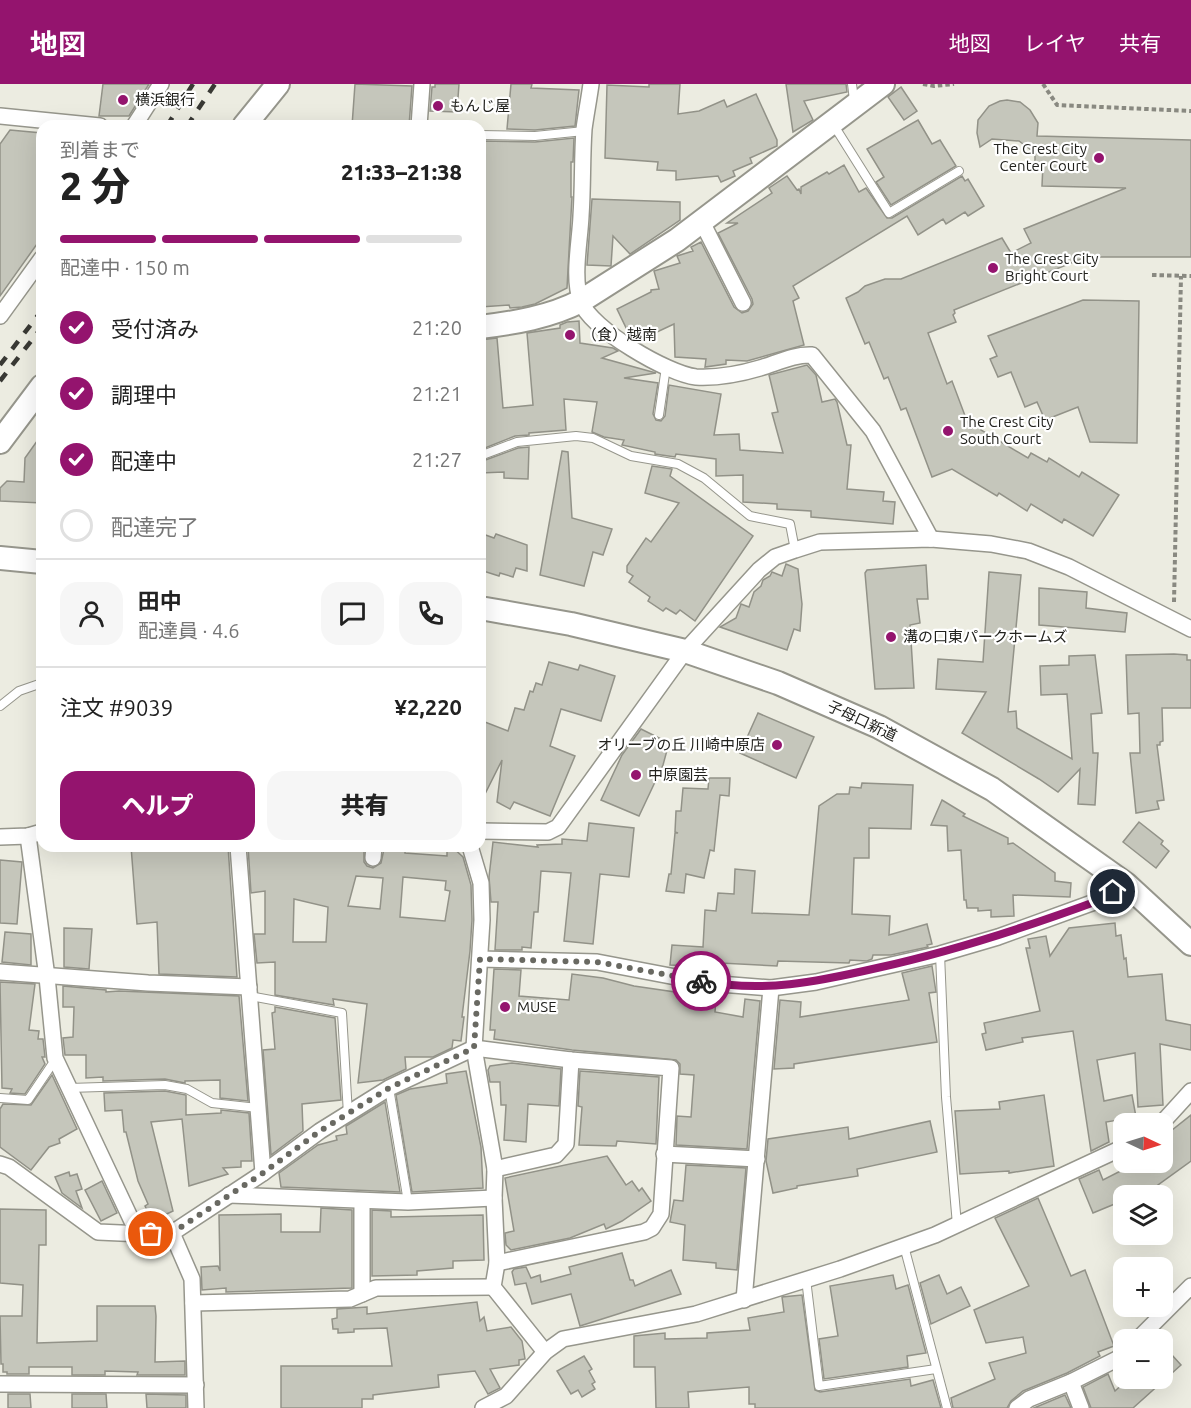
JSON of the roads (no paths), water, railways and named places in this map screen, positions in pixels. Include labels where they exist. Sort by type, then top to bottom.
[{"type":"street","points":[[138,120],[161,84]]},
{"type":"street","points":[[249,120],[279,84]]},
{"type":"street","points":[[419,120],[422,84]]},
{"type":"street","points":[[591,84],[584,131],[584,174],[577,279],[580,301],[589,317],[626,345],[684,375],[715,376],[758,369],[803,354],[812,355],[846,394],[873,431],[895,468],[931,539]]},
{"type":"street","points":[[486,326],[514,322],[566,309],[580,301],[702,222],[832,122],[853,95],[883,84]]},
{"type":"street","points":[[0,116],[40,120]]},
{"type":"street","points":[[702,222],[743,303]]},
{"type":"street","points":[[0,316],[36,266]]},
{"type":"street","points":[[0,442],[36,395]]},
{"type":"street","points":[[486,831],[548,832],[558,827],[685,651],[759,570],[775,557],[820,542],[931,539],[991,544],[1028,551],[1069,567],[1191,629]]},
{"type":"street","points":[[0,558],[36,561]]},
{"type":"street","name":"子母口新道","points":[[486,609],[571,624],[685,651],[778,683],[879,727],[992,789],[1126,884],[1191,944]]},
{"type":"street","points":[[0,837],[35,834]]},
{"type":"street","points":[[37,852],[55,1058],[138,1234]]},
{"type":"street","points":[[238,852],[263,1173]]},
{"type":"street","points":[[472,852],[481,884],[482,920],[474,1048],[495,1169],[496,1263],[493,1287],[545,1352]]},
{"type":"street","points":[[480,959],[597,962],[707,982],[771,988],[816,982],[940,954],[998,937],[1100,900],[1126,884]]},
{"type":"street","points":[[0,972],[249,991]]},
{"type":"street","points":[[744,1300],[771,988]]},
{"type":"street","points":[[0,1164],[9,1167],[98,1232],[172,1233],[263,1173],[320,1131],[389,1088],[474,1048],[571,1060],[671,1068],[661,1214],[652,1228],[644,1232],[496,1263]]},
{"type":"street","points":[[495,1169],[556,1155],[563,1150],[566,1144],[571,1060]]},
{"type":"street","points":[[1171,1113],[1191,1091]]},
{"type":"street","points":[[483,1408],[506,1396],[545,1352],[562,1339],[696,1314],[904,1246],[957,1226],[1113,1152]]},
{"type":"street","points":[[664,1154],[757,1160]]},
{"type":"street","points":[[229,1195],[408,1202],[494,1198]]},
{"type":"street","points":[[362,1201],[362,1294]]},
{"type":"street","points":[[172,1233],[192,1279],[196,1408]]},
{"type":"street","points":[[1148,1329],[1191,1286]]},
{"type":"street","points":[[193,1304],[350,1299],[376,1288],[493,1287]]},
{"type":"street","points":[[1017,1408],[1029,1399],[1071,1382],[1113,1361]]},
{"type":"street","points":[[1071,1382],[1082,1408]]},
{"type":"street","points":[[0,1384],[196,1385]]},
{"type":"lane","points":[[832,122],[889,213],[959,171]]},
{"type":"lane","points":[[486,135],[535,136],[584,131]]},
{"type":"lane","points":[[659,415],[666,367]]},
{"type":"lane","points":[[486,454],[517,442],[576,436],[593,438],[631,456],[678,464],[704,478],[750,516],[790,524],[795,550]]},
{"type":"lane","points":[[0,706],[19,691],[36,685]]},
{"type":"lane","points":[[940,954],[946,1097],[957,1226]]},
{"type":"lane","points":[[249,991],[342,1013],[348,1114]]},
{"type":"lane","points":[[0,1098],[28,1100],[55,1058]]},
{"type":"lane","points":[[69,1088],[165,1085],[187,1089],[212,1103],[258,1108]]},
{"type":"lane","points":[[389,1088],[408,1202]]},
{"type":"lane","points":[[904,1246],[947,1408]]},
{"type":"lane","points":[[806,1279],[819,1386],[936,1369]]},
{"type":"railway","points":[[171,120],[193,84]]},
{"type":"railway","points":[[191,120],[215,84]]},
{"type":"railway","points":[[0,365],[36,318]]},
{"type":"railway","points":[[0,381],[36,335]]},
{"type":"place","name":"横浜銀行","points":[[123,100]]},
{"type":"place","name":"もんじ屋","points":[[438,106]]},
{"type":"place","name":"The Crest City Center Court","points":[[1099,158]]},
{"type":"place","name":"The Crest City Bright Court","points":[[993,268]]},
{"type":"place","name":"（食）越南","points":[[570,335]]},
{"type":"place","name":"The Crest City South Court","points":[[948,431]]},
{"type":"place","name":"溝の口東パークホームズ","points":[[891,637]]},
{"type":"place","name":"オリーブの丘 川崎中原店","points":[[777,745]]},
{"type":"place","name":"中原園芸","points":[[636,775]]},
{"type":"place","name":"MUSE","points":[[505,1007]]}]
